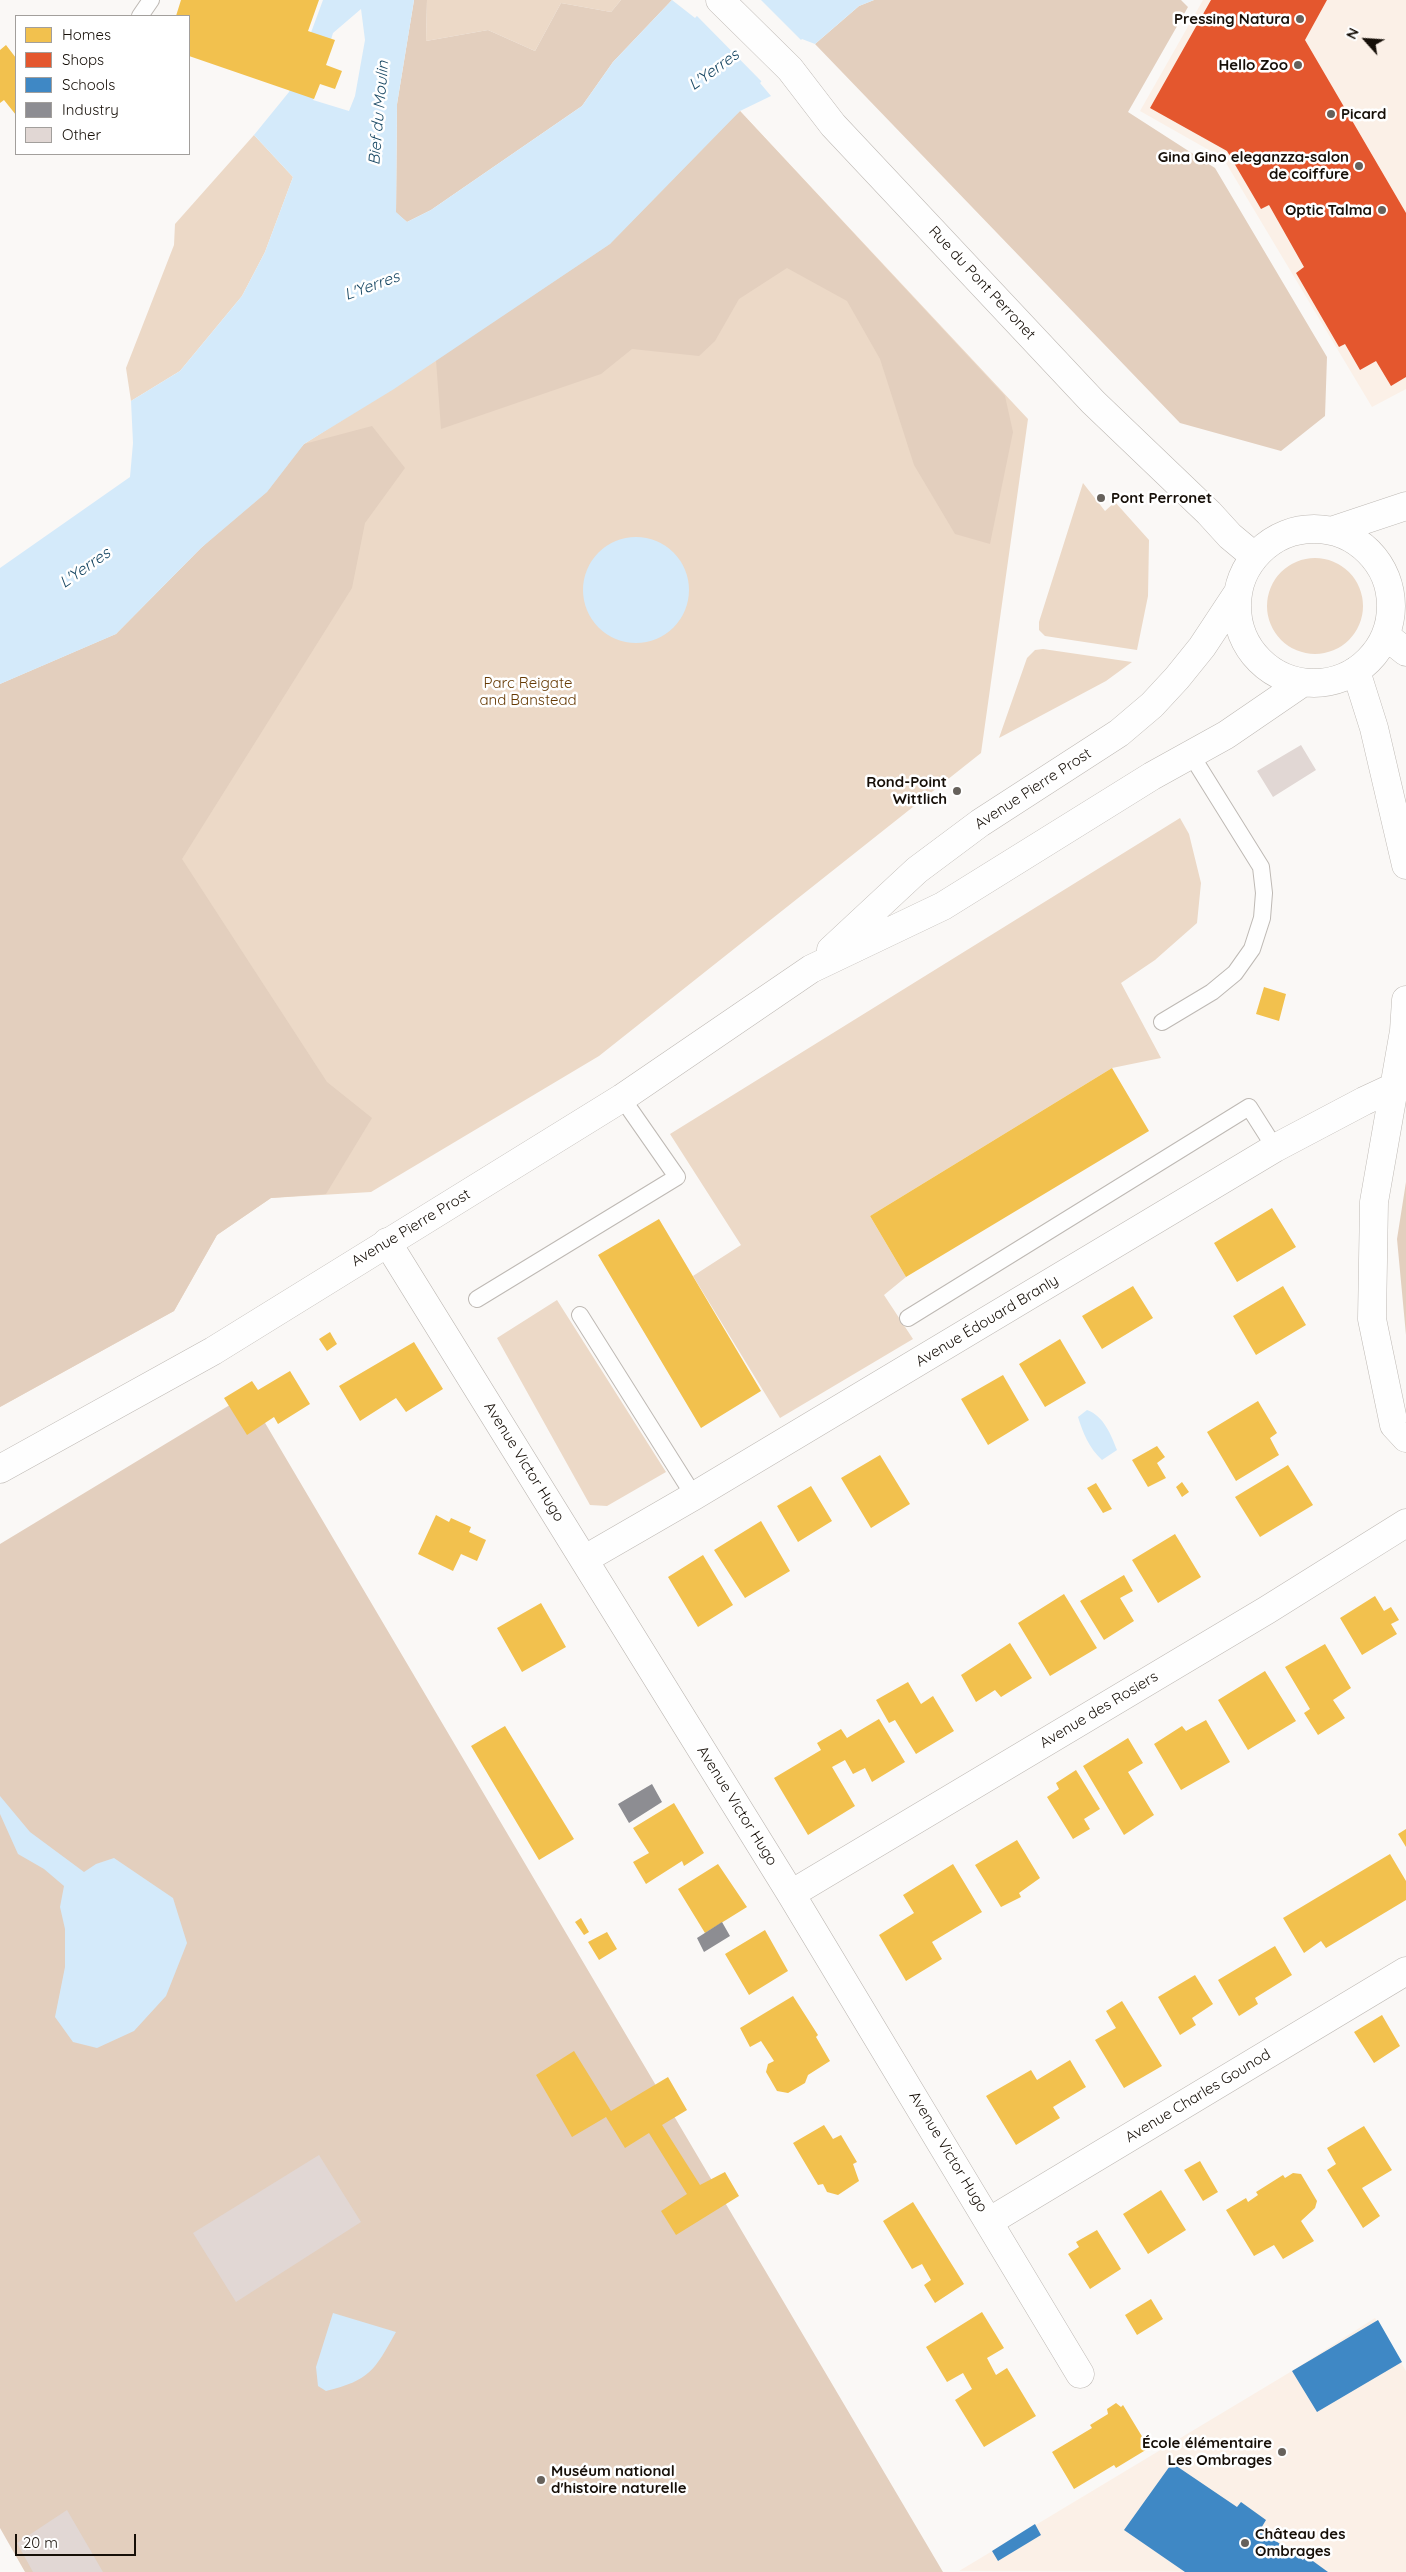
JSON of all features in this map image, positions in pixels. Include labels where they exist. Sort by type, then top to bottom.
[{"type":"street","name":"Rue du Pont Perronet","points":[[720,0],[790,69],[833,125],[1093,402],[1210,513],[1230,536],[1254,556]]},
{"type":"street","points":[[1334,530],[1406,506]]},
{"type":"street","points":[[1312,528],[1334,530],[1357,540],[1376,557],[1399,600],[1396,644],[1374,656],[1356,671],[1339,680],[1321,684],[1302,683],[1270,670],[1246,644],[1238,620],[1237,594],[1246,567],[1254,556],[1270,541],[1290,532],[1312,528]]},
{"type":"street","name":"Avenue Pierre Prost","points":[[0,1468],[213,1350],[622,1098],[811,969],[917,870],[980,822],[1119,733],[1145,711],[1183,671],[1237,594]]},
{"type":"street","points":[[1356,671],[1374,728],[1406,866]]},
{"type":"street","name":"Avenue Pierre Prost","points":[[811,969],[943,906],[1190,753],[1226,735],[1302,683]]},
{"type":"street","points":[[1406,1000],[1404,1031],[1392,1088],[1374,1202],[1372,1319],[1394,1425],[1406,1438]]},
{"type":"street","name":"Avenue Édouard Branly","points":[[585,1559],[694,1496],[1275,1148],[1392,1088]]},
{"type":"street","name":"Avenue Victor Hugo","points":[[388,1242],[791,1894],[990,2221],[1080,2374]]},
{"type":"street","name":"Avenue des Rosiers","points":[[791,1894],[1267,1610],[1406,1523]]},
{"type":"street","name":"Avenue Charles Gounod","points":[[990,2221],[1406,1971]]},
{"type":"lane","points":[[141,15],[151,0]]},
{"type":"lane","points":[[1162,1022],[1212,992],[1235,973],[1252,949],[1262,918],[1264,893],[1261,867],[1190,753]]},
{"type":"lane","points":[[477,1298],[677,1177],[622,1098]]},
{"type":"lane","points":[[908,1318],[1249,1107],[1275,1148]]},
{"type":"lane","points":[[580,1315],[694,1496]]},
{"type":"shaded area","points":[[414,0],[427,0],[426,41],[488,30],[535,51],[561,3],[611,12],[621,0],[672,0],[613,62],[582,106],[431,210],[407,222],[396,213],[397,104]]},
{"type":"shaded area","points":[[874,0],[1181,0],[1188,7],[1128,112],[1215,168],[1327,357],[1325,416],[1281,451],[1180,423],[815,44],[859,6]]},
{"type":"shaded area","points":[[1203,0],[1406,0],[1406,389],[1372,407],[1223,158],[1140,111]]},
{"type":"shaded area","points":[[740,111],[1005,396],[1013,432],[990,544],[955,534],[914,465],[880,359],[847,301],[787,268],[739,299],[715,341],[699,356],[632,349],[601,374],[441,429],[436,360],[610,244]]},
{"type":"shaded area","points":[[372,426],[405,468],[365,523],[352,588],[182,859],[327,1082],[372,1118],[326,1194],[271,1198],[217,1235],[174,1311],[0,1407],[0,684],[116,634],[201,548],[267,492],[304,444]]},
{"type":"shaded area","points":[[1406,1182],[1406,1335],[1397,1239]]},
{"type":"shaded area","points":[[248,1394],[943,2572],[25,2572],[0,2528],[0,1544]]},
{"type":"shaded area","name":"École élémentaire Les Ombrages","points":[[1375,2318],[1406,2371],[1406,2572],[959,2571],[1292,2371]]},
{"type":"green space","points":[[427,0],[621,0],[611,12],[561,3],[535,51],[488,30],[426,41]]},
{"type":"green space","name":"Parc Reigate and Banstead","points":[[740,111],[1028,419],[981,753],[599,1056],[371,1192],[271,1198],[217,1235],[174,1311],[0,1407],[0,684],[116,634],[304,444],[436,360]]},
{"type":"green space","points":[[254,135],[293,177],[265,252],[242,296],[180,371],[131,401],[126,368],[174,245],[175,224]]},
{"type":"green space","points":[[1083,483],[1105,511],[1115,502],[1149,540],[1148,596],[1137,650],[1045,636],[1039,630],[1039,622]]},
{"type":"green space","points":[[1315,558],[1333,562],[1349,572],[1359,588],[1363,606],[1359,624],[1349,640],[1333,650],[1315,654],[1297,650],[1281,640],[1271,624],[1267,606],[1271,588],[1281,572],[1297,562]]},
{"type":"green space","points":[[1043,649],[1132,662],[1106,681],[999,738],[1027,658],[1035,650]]},
{"type":"green space","points":[[1180,818],[1189,834],[1201,883],[1197,923],[1155,960],[1121,983],[1161,1058],[1112,1068],[870,1216],[906,1277],[884,1295],[913,1339],[780,1418],[693,1276],[741,1245],[670,1134]]},
{"type":"green space","points":[[557,1300],[666,1472],[607,1506],[590,1505],[497,1338]]},
{"type":"water","points":[[323,0],[414,0],[397,104],[396,212],[407,222],[431,210],[582,106],[613,62],[672,0],[695,18],[712,0],[874,0],[859,6],[815,44],[802,39],[760,83],[771,96],[740,111],[610,244],[394,389],[304,444],[267,492],[201,548],[116,634],[0,684],[0,568],[130,477],[133,443],[131,401],[180,371],[242,296],[265,252],[293,177],[254,135],[289,92]],"holes":[[[361,9],[365,40],[355,96],[349,111],[313,100],[333,33]]]},
{"type":"water","points":[[636,537],[656,541],[673,553],[685,570],[689,590],[685,610],[673,627],[656,639],[636,643],[616,639],[599,627],[587,610],[583,590],[587,570],[599,553],[616,541]]},
{"type":"water","points":[[1087,1410],[1102,1421],[1117,1450],[1102,1460],[1087,1440],[1078,1417]]},
{"type":"water","points":[[0,1796],[30,1832],[84,1872],[96,1864],[114,1858],[173,1898],[187,1943],[166,1996],[134,2031],[97,2048],[73,2042],[55,2017],[65,1967],[65,1929],[60,1907],[64,1886],[44,1869],[18,1854],[0,1814]]},
{"type":"water","points":[[333,2313],[396,2332],[376,2365],[362,2378],[326,2391],[318,2386],[316,2367]]},
{"type":"pier","points":[[708,0],[761,0],[803,42],[764,84],[695,14]]},
{"type":"building: Homes","points":[[181,0],[319,0],[308,31],[335,40],[326,65],[342,71],[335,89],[320,84],[314,99],[190,56],[190,15],[176,15]]},
{"type":"building: Homes","points":[[6,45],[15,57],[15,114],[4,100],[0,103],[0,50]]},
{"type":"building: Homes","points":[[1264,987],[1286,994],[1279,1021],[1256,1014]]},
{"type":"building: Homes","points":[[1112,1068],[1149,1131],[906,1277],[870,1216]]},
{"type":"building: Homes","points":[[1272,1208],[1296,1247],[1237,1282],[1214,1243]]},
{"type":"building: Homes","points":[[659,1219],[761,1391],[701,1428],[598,1255]]},
{"type":"building: Homes","points":[[1133,1286],[1153,1318],[1102,1349],[1082,1316]]},
{"type":"building: Homes","points":[[1283,1286],[1306,1325],[1256,1355],[1233,1316]]},
{"type":"building: Homes","points":[[330,1332],[337,1344],[327,1351],[319,1339]]},
{"type":"building: Homes","points":[[1060,1339],[1086,1383],[1045,1407],[1019,1364]]},
{"type":"building: Homes","points":[[414,1342],[443,1389],[406,1412],[396,1398],[360,1421],[339,1386]]},
{"type":"building: Homes","points":[[290,1371],[310,1404],[278,1424],[274,1417],[247,1435],[224,1398],[252,1381],[258,1390]]},
{"type":"building: Homes","points":[[1003,1375],[1029,1420],[988,1445],[961,1399]]},
{"type":"building: Homes","points":[[1258,1401],[1277,1433],[1270,1438],[1279,1455],[1236,1481],[1207,1432]]},
{"type":"building: Homes","points":[[1157,1446],[1165,1457],[1157,1463],[1166,1478],[1148,1487],[1132,1460]]},
{"type":"building: Homes","points":[[880,1455],[910,1504],[871,1528],[841,1478]]},
{"type":"building: Homes","points":[[1288,1465],[1313,1505],[1260,1537],[1235,1497]]},
{"type":"building: Homes","points":[[1182,1482],[1189,1492],[1182,1497],[1176,1487]]},
{"type":"building: Homes","points":[[1096,1483],[1112,1509],[1103,1513],[1087,1488]]},
{"type":"building: Homes","points":[[811,1486],[832,1521],[798,1542],[777,1506]]},
{"type":"building: Homes","points":[[436,1515],[449,1522],[451,1518],[471,1527],[469,1532],[486,1540],[477,1561],[461,1554],[453,1571],[418,1554]]},
{"type":"building: Homes","points":[[761,1521],[790,1571],[745,1598],[714,1550]]},
{"type":"building: Homes","points":[[1175,1534],[1201,1577],[1158,1603],[1132,1560]]},
{"type":"building: Homes","points":[[703,1555],[733,1605],[698,1627],[668,1577]]},
{"type":"building: Homes","points":[[1124,1575],[1133,1591],[1120,1598],[1134,1621],[1104,1640],[1080,1601]]},
{"type":"building: Homes","points":[[1064,1594],[1097,1648],[1050,1676],[1018,1623]]},
{"type":"building: Homes","points":[[1375,1596],[1384,1611],[1391,1607],[1399,1620],[1391,1624],[1397,1634],[1362,1655],[1340,1618]]},
{"type":"building: Homes","points":[[541,1603],[566,1647],[522,1672],[497,1628]]},
{"type":"building: Homes","points":[[1010,1643],[1032,1678],[1001,1697],[995,1690],[976,1702],[961,1675]]},
{"type":"building: Homes","points":[[1325,1644],[1351,1688],[1333,1700],[1345,1718],[1318,1735],[1304,1713],[1310,1709],[1285,1667]]},
{"type":"building: Homes","points":[[1265,1671],[1296,1721],[1248,1750],[1218,1700]]},
{"type":"building: Homes","points":[[908,1682],[921,1704],[933,1696],[954,1731],[916,1754],[895,1720],[889,1723],[876,1700]]},
{"type":"building: Homes","points":[[879,1719],[905,1762],[872,1782],[865,1768],[853,1774],[845,1760],[832,1767],[855,1806],[808,1835],[774,1778],[821,1750],[817,1743],[841,1729],[847,1738]]},
{"type":"building: Homes","points":[[1206,1720],[1230,1762],[1181,1790],[1154,1744],[1182,1726],[1186,1731]]},
{"type":"building: Homes","points":[[505,1726],[574,1839],[539,1860],[471,1746]]},
{"type":"building: Homes","points":[[1128,1738],[1143,1763],[1128,1772],[1154,1815],[1124,1835],[1083,1766]]},
{"type":"building: Homes","points":[[1076,1770],[1100,1809],[1084,1819],[1090,1829],[1073,1839],[1047,1797],[1059,1789],[1056,1783]]},
{"type":"building: Homes","points":[[674,1803],[704,1853],[684,1866],[682,1861],[646,1884],[633,1862],[649,1853],[633,1828]]},
{"type":"building: Homes","points":[[1406,1829],[1406,1847],[1398,1834]]},
{"type":"building: Homes","points":[[1017,1840],[1040,1878],[1019,1893],[1021,1897],[1001,1907],[975,1865]]},
{"type":"building: Homes","points":[[1390,1854],[1406,1881],[1406,1900],[1326,1948],[1321,1941],[1304,1953],[1283,1918]]},
{"type":"building: Homes","points":[[718,1864],[747,1907],[705,1933],[678,1889]]},
{"type":"building: Homes","points":[[953,1864],[982,1912],[932,1942],[942,1959],[906,1981],[879,1935],[914,1913],[903,1895]]},
{"type":"building: Homes","points":[[581,1918],[589,1932],[584,1935],[575,1922]]},
{"type":"building: Homes","points":[[765,1930],[788,1971],[749,1995],[725,1954]]},
{"type":"building: Homes","points":[[607,1932],[617,1949],[599,1960],[588,1942]]},
{"type":"building: Homes","points":[[1275,1946],[1292,1975],[1255,1998],[1258,2004],[1239,2016],[1218,1980]]},
{"type":"building: Homes","points":[[1195,1975],[1213,2004],[1192,2018],[1196,2025],[1180,2035],[1158,1997]]},
{"type":"building: Homes","points":[[793,1996],[818,2035],[816,2037],[830,2061],[808,2075],[805,2083],[788,2093],[777,2091],[766,2072],[768,2064],[774,2061],[761,2041],[750,2047],[740,2028]]},
{"type":"building: Homes","points":[[1122,2001],[1162,2066],[1124,2088],[1095,2040],[1116,2028],[1106,2011]]},
{"type":"building: Homes","points":[[1382,2015],[1400,2046],[1374,2063],[1354,2032]]},
{"type":"building: Homes","points":[[574,2051],[611,2111],[668,2077],[687,2110],[662,2125],[700,2185],[725,2172],[739,2196],[676,2235],[661,2211],[687,2194],[649,2133],[625,2148],[606,2117],[572,2137],[536,2075]]},
{"type":"building: Homes","points":[[1070,2060],[1086,2087],[1053,2107],[1060,2118],[1016,2145],[986,2096],[1031,2070],[1037,2080]]},
{"type":"building: Homes","points":[[824,2125],[833,2139],[841,2135],[857,2162],[853,2164],[859,2181],[838,2195],[827,2192],[823,2184],[818,2185],[793,2143]]},
{"type":"building: Homes","points":[[1364,2126],[1392,2170],[1362,2188],[1380,2216],[1363,2228],[1327,2170],[1336,2164],[1327,2148]]},
{"type":"building: Homes","points":[[1200,2161],[1218,2192],[1203,2201],[1184,2170]]},
{"type":"building: Homes","points":[[1293,2173],[1301,2174],[1317,2201],[1315,2208],[1301,2221],[1314,2241],[1283,2259],[1274,2245],[1254,2256],[1226,2210],[1246,2198],[1248,2202],[1258,2195],[1256,2192],[1283,2175],[1285,2178]]},
{"type":"building: Homes","points":[[1161,2190],[1186,2230],[1148,2254],[1123,2214]]},
{"type":"building: Homes","points":[[913,2202],[964,2284],[935,2303],[924,2285],[931,2280],[922,2264],[912,2269],[883,2221]]},
{"type":"building: Homes","points":[[1097,2230],[1121,2269],[1090,2289],[1068,2254],[1079,2247],[1076,2242]]},
{"type":"building: Homes","points":[[1151,2299],[1163,2319],[1137,2335],[1125,2315]]},
{"type":"building: Homes","points":[[982,2312],[1004,2348],[987,2358],[996,2375],[1007,2368],[1036,2416],[984,2447],[955,2400],[972,2389],[963,2373],[947,2382],[926,2347]]},
{"type":"building: Homes","points":[[1116,2403],[1121,2407],[1123,2405],[1149,2448],[1116,2468],[1114,2465],[1074,2489],[1052,2452],[1092,2428],[1090,2425],[1108,2414],[1107,2409]]},
{"type":"building: Shops","points":[[1211,0],[1327,0],[1305,40],[1406,213],[1406,377],[1391,386],[1376,361],[1360,370],[1345,344],[1339,347],[1296,273],[1304,267],[1269,205],[1261,209],[1227,151],[1150,108]]},
{"type":"building: Schools","points":[[1378,2320],[1402,2362],[1317,2412],[1292,2371]]},
{"type":"building: Schools","points":[[1172,2463],[1237,2507],[1241,2502],[1266,2520],[1260,2530],[1303,2560],[1306,2556],[1328,2572],[1185,2572],[1124,2530]]},
{"type":"building: Schools","points":[[1035,2524],[1041,2535],[998,2561],[992,2551]]},
{"type":"building: Industry","points":[[652,1784],[662,1802],[629,1823],[618,1804]]},
{"type":"building: Industry","points":[[722,1922],[730,1936],[704,1952],[697,1938]]},
{"type":"building: Other","points":[[1301,745],[1316,770],[1273,797],[1257,771]]},
{"type":"building: Other","points":[[319,2155],[361,2222],[236,2302],[193,2233]]},
{"type":"building: Other","points":[[67,2510],[103,2572],[33,2572],[17,2543]]},
{"type":"place","name":"Pressing Natura","points":[[1300,19]]},
{"type":"place","name":"Hello Zoo","points":[[1298,65]]},
{"type":"place","name":"Picard","points":[[1331,114]]},
{"type":"place","name":"Gina Gino eleganzza-salon de coiffure","points":[[1359,166]]},
{"type":"place","name":"Optic Talma","points":[[1382,210]]},
{"type":"place","name":"Pont Perronet","points":[[1101,498]]},
{"type":"place","name":"Rond-Point Wittlich","points":[[957,791]]},
{"type":"place","name":"École élémentaire Les Ombrages","points":[[1282,2452]]},
{"type":"place","name":"Muséum national d'histoire naturelle","points":[[541,2480]]},
{"type":"place","name":"Château des Ombrages","points":[[1245,2543]]},
{"type":"water label","name":"L'Yerres","points":[[714,70]]},
{"type":"water label","name":"Bief du Moulin","points":[[379,113]]},
{"type":"water label","name":"L'Yerres","points":[[372,286]]},
{"type":"water label","name":"L'Yerres","points":[[85,568]]}]
